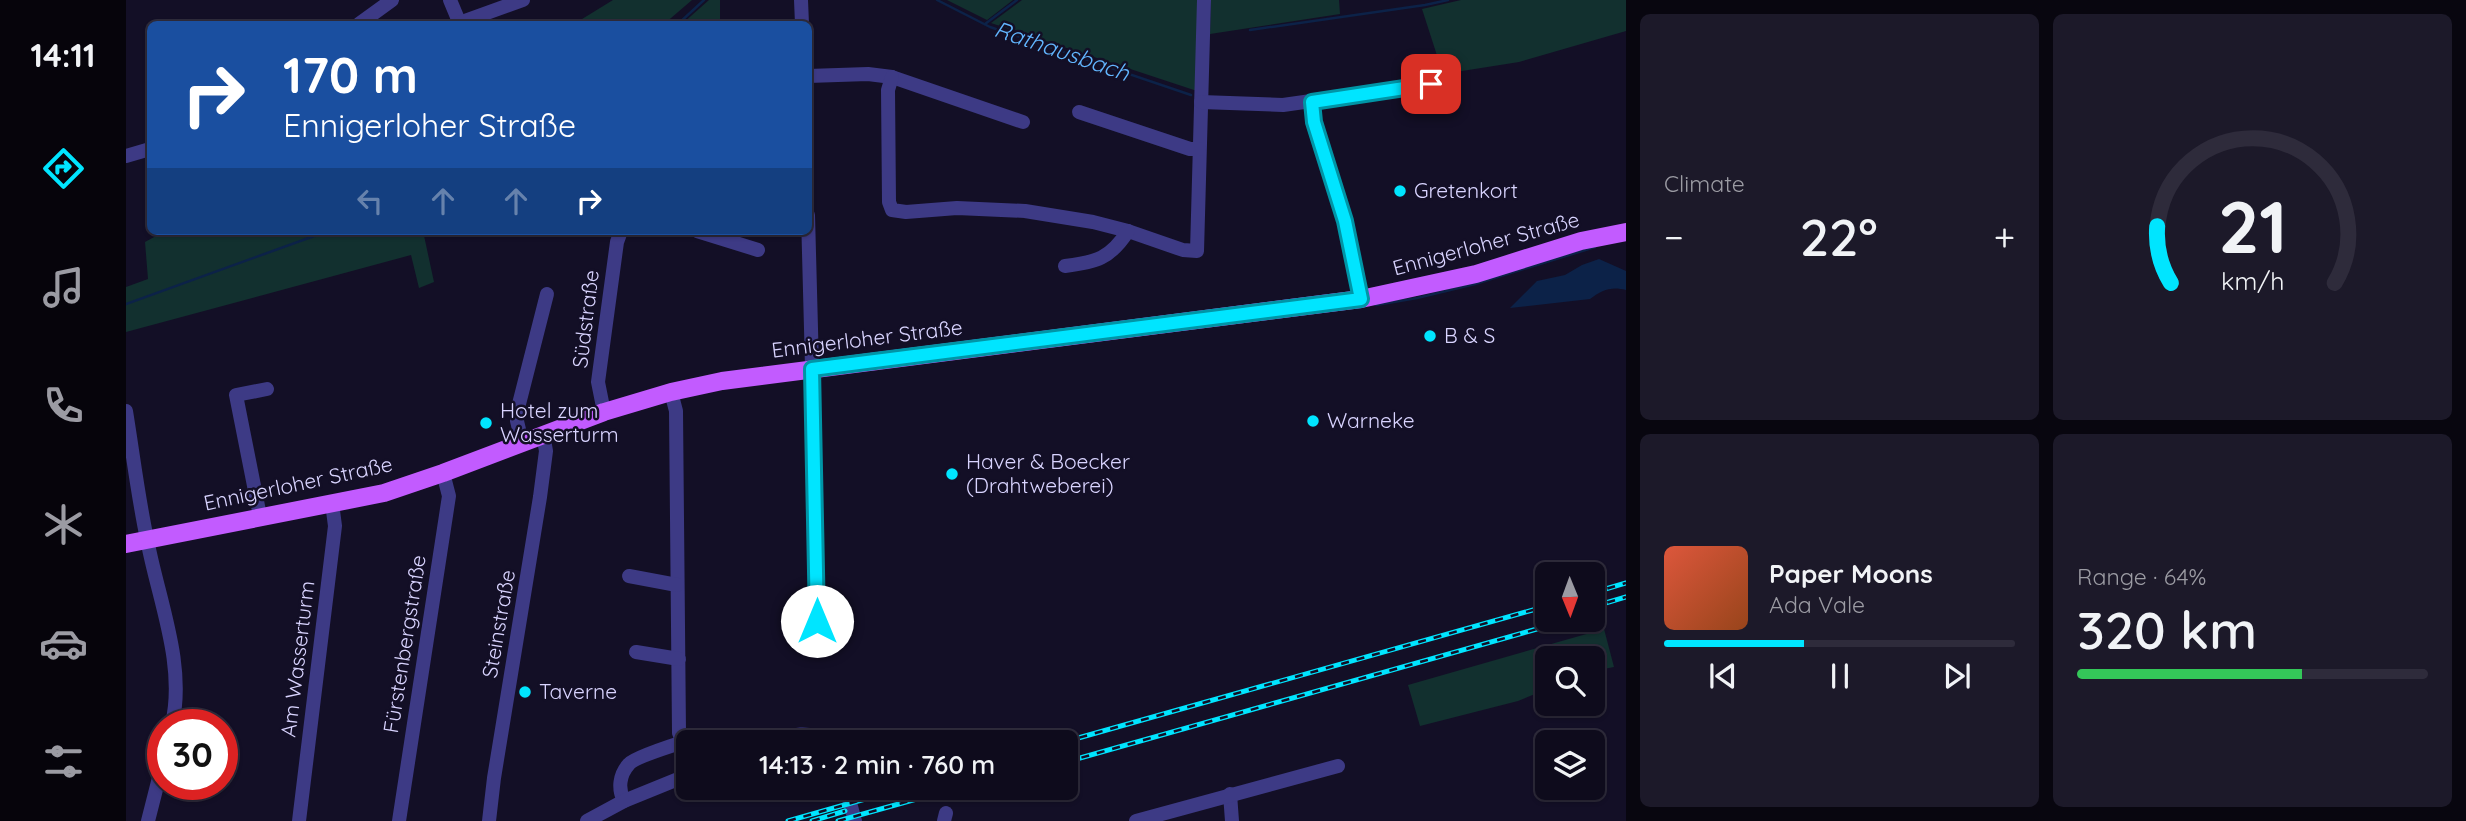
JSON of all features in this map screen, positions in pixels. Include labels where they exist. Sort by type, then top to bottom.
[{"type":"main road","name":"Ennigerloher Straße","points":[[126,544],[384,493],[443,474],[604,412],[671,392],[722,381],[1361,299],[1476,274],[1581,241],[1626,232]]},
{"type":"street","points":[[363,21],[392,0]]},
{"type":"street","points":[[450,0],[459,21]]},
{"type":"street","points":[[468,21],[523,0]]},
{"type":"street","points":[[801,0],[802,21]]},
{"type":"street","points":[[892,77],[888,102],[889,202],[892,210],[906,212],[957,208],[999,209],[1058,216],[1128,231],[1183,250],[1197,251],[1204,0]]},
{"type":"street","points":[[812,76],[868,74],[892,77],[1023,122]]},
{"type":"street","points":[[1201,102],[1283,105],[1431,84]]},
{"type":"street","points":[[1312,102],[1314,122],[1345,221],[1361,299]]},
{"type":"street","points":[[1079,111],[1191,149],[1199,149]]},
{"type":"street","points":[[126,156],[147,150]]},
{"type":"street","points":[[1065,266],[1104,258],[1118,246],[1128,231]]},
{"type":"street","name":"Südstraße","points":[[604,412],[598,382],[620,235]]},
{"type":"street","points":[[710,235],[758,250]]},
{"type":"street","points":[[809,235],[817,642]]},
{"type":"street","points":[[522,442],[517,421],[519,404],[547,294]]},
{"type":"street","points":[[260,516],[236,395],[267,389]]},
{"type":"street","points":[[624,801],[620,791],[622,776],[630,762],[689,740],[679,733],[676,411],[671,392]]},
{"type":"street","points":[[126,414],[146,538],[175,665],[174,709]]},
{"type":"street","name":"Steinstraße","points":[[489,821],[541,497],[547,451],[543,434]]},
{"type":"street","name":"Fürstenbergstraße","points":[[399,821],[449,496],[443,474]]},
{"type":"street","name":"Am Wasserturm","points":[[299,821],[335,526],[332,503]]},
{"type":"street","points":[[629,576],[677,585]]},
{"type":"street","points":[[636,652],[679,659]]},
{"type":"street","points":[[1136,821],[1338,766]]},
{"type":"street","points":[[587,821],[624,801],[676,780]]},
{"type":"street","points":[[1230,794],[1232,821]]},
{"type":"street","points":[[148,821],[153,800]]},
{"type":"street","points":[[849,800],[855,821]]},
{"type":"green space","points":[[613,0],[692,0],[668,21],[579,21]]},
{"type":"green space","points":[[709,0],[720,0],[720,21],[685,21]]},
{"type":"green space","points":[[947,0],[1013,0],[987,20]]},
{"type":"green space","points":[[1022,0],[1199,0],[1197,91],[991,23]]},
{"type":"green space","points":[[1211,0],[1339,0],[1340,14],[1210,34]]},
{"type":"green space","points":[[1461,0],[1626,0],[1626,31],[1519,62],[1443,74],[1422,9]]},
{"type":"green space","points":[[158,235],[424,235],[434,282],[419,288],[411,255],[126,332],[126,287],[148,279],[145,242]]},
{"type":"green space","points":[[1594,632],[1605,632],[1614,667],[1605,669],[1605,646],[1544,646]]},
{"type":"green space","points":[[1535,649],[1535,694],[1518,701],[1420,726],[1408,685]]},
{"type":"water","points":[[1599,259],[1626,271],[1626,290],[1603,291],[1590,299],[1510,308],[1537,281],[1565,275]]},
{"type":"waterway","name":"Rathausbach","points":[[681,21],[704,0]]},
{"type":"waterway","name":"Rathausbach","points":[[937,0],[990,27],[1191,95]]},
{"type":"waterway","points":[[985,24],[1017,0]]},
{"type":"waterway","name":"Rathausbach","points":[[1250,30],[1448,0]]},
{"type":"waterway","name":"Rathausbach","points":[[126,304],[317,235]]},
{"type":"waterway","points":[[1376,305],[1475,284],[1595,247]]},
{"type":"railway","points":[[1605,589],[1626,583]]},
{"type":"railway","points":[[1605,603],[1626,597]]},
{"type":"railway","points":[[1078,738],[1535,609]]},
{"type":"railway","points":[[1078,759],[1535,630]]},
{"type":"railway","points":[[788,821],[862,800]]},
{"type":"railway","points":[[838,821],[913,800]]},
{"type":"railway","points":[[812,821],[845,811]]},
{"type":"place","name":"Gretenkort","points":[[1400,191]]},
{"type":"place","name":"B & S","points":[[1430,336]]},
{"type":"place","name":"Warneke","points":[[1313,421]]},
{"type":"place","name":"Hotel zum Wasserturm","points":[[486,423]]},
{"type":"place","name":"Haver & Boecker (Drahtweberei)","points":[[952,474]]},
{"type":"place","name":"Taverne","points":[[525,692]]},
{"type":"route","points":[[817,621],[812,369],[1361,299],[1345,221],[1314,122],[1312,102],[1431,84]]}]
